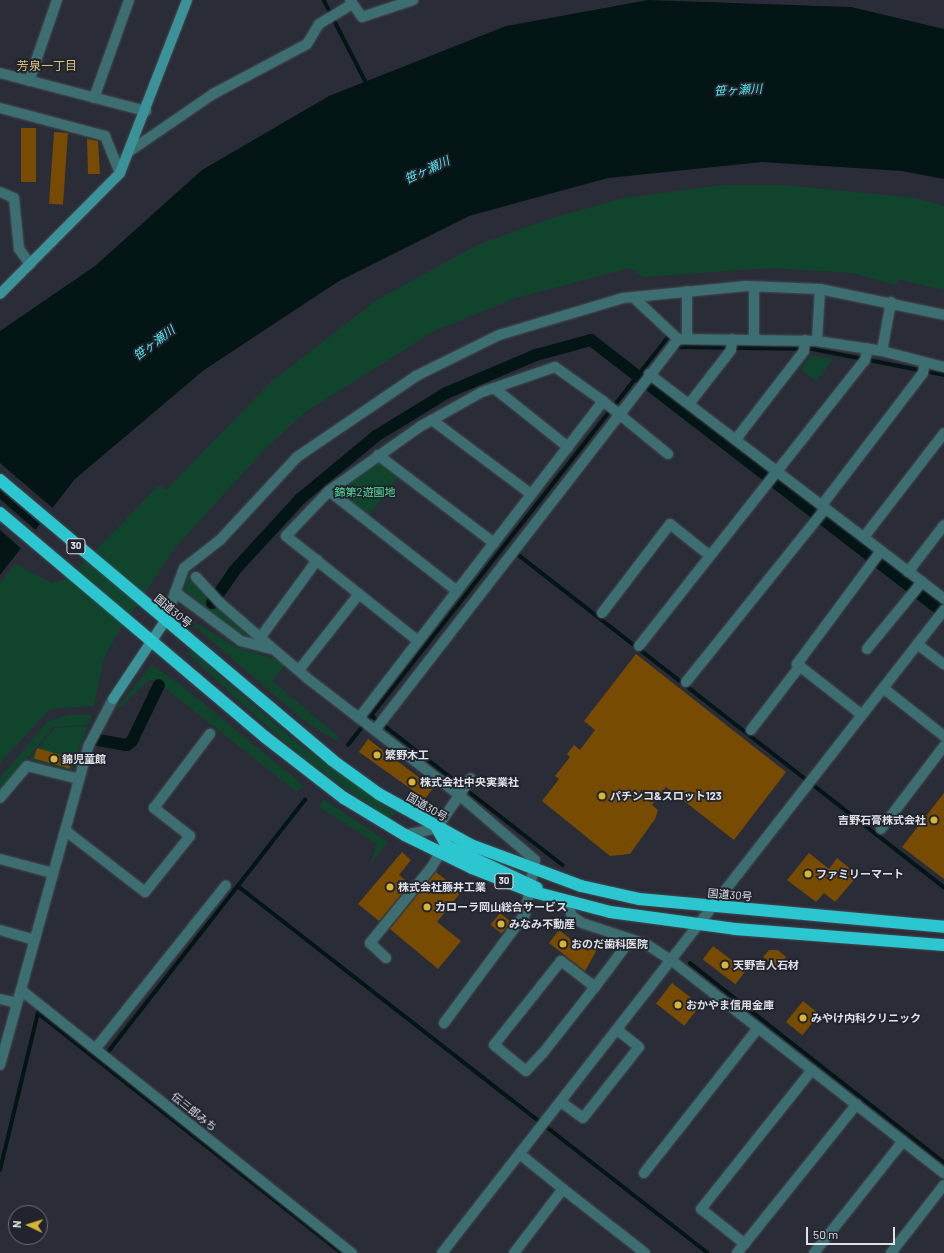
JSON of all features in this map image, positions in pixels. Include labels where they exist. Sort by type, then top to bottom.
[{"type":"highway","name":"国道30号","points":[[0,480],[153,611],[332,760],[379,794],[437,828],[445,844],[546,895],[610,912],[698,924],[944,945]]},
{"type":"highway","name":"国道30号","points":[[0,513],[153,643],[322,781],[405,835],[445,844],[606,892],[712,907],[944,927]]},
{"type":"street","points":[[29,81],[57,0]]},
{"type":"street","points":[[94,98],[129,0]]},
{"type":"street","points":[[0,294],[120,173],[146,111],[187,0]]},
{"type":"street","points":[[130,151],[213,94],[307,44],[319,24],[351,2],[362,17],[413,0]]},
{"type":"street","points":[[0,73],[146,111]]},
{"type":"street","points":[[0,108],[106,136],[120,173]]},
{"type":"street","points":[[0,192],[14,198],[19,249],[30,264]]},
{"type":"street","points":[[754,287],[754,339]]},
{"type":"street","points":[[0,1065],[89,745],[113,699],[153,643],[165,621],[184,568],[220,540],[297,457],[367,406],[416,376],[499,335],[633,297],[687,291],[754,287],[820,289],[891,302],[944,315]]},
{"type":"street","points":[[817,341],[820,289]]},
{"type":"street","points":[[371,723],[418,641],[568,447],[645,379],[683,339],[687,291]]},
{"type":"street","points":[[633,297],[683,339],[732,344],[754,339],[805,346],[817,341],[867,354],[882,351],[924,367],[944,367]]},
{"type":"street","points":[[882,351],[891,302]]},
{"type":"street","points":[[689,404],[732,344]]},
{"type":"street","points":[[736,439],[805,346]]},
{"type":"street","points":[[639,646],[867,354]]},
{"type":"street","points":[[418,641],[286,536],[330,491],[378,455],[432,420],[494,388],[555,367],[611,408],[668,454]]},
{"type":"street","points":[[686,682],[822,512],[924,367]]},
{"type":"street","points":[[645,379],[689,404],[736,439],[773,476],[822,512],[864,538],[877,556],[908,572],[917,588],[944,599]]},
{"type":"street","points":[[494,388],[568,447]]},
{"type":"street","points":[[371,723],[611,408]]},
{"type":"street","points":[[432,420],[531,494]]},
{"type":"street","points":[[864,538],[944,433]]},
{"type":"street","points":[[378,455],[494,543]]},
{"type":"street","points":[[330,491],[457,591]]},
{"type":"street","points":[[602,613],[670,524],[709,555]]},
{"type":"street","points":[[908,572],[944,526]]},
{"type":"street","points":[[862,715],[797,664],[877,556]]},
{"type":"street","points":[[260,638],[317,560]]},
{"type":"street","points":[[196,577],[210,594],[260,638],[299,670],[371,723],[460,793],[536,860],[525,914],[444,1023]]},
{"type":"street","points":[[867,649],[917,588]]},
{"type":"street","points":[[175,592],[241,641],[276,651]]},
{"type":"street","points":[[299,670],[359,594]]},
{"type":"street","points":[[442,1253],[521,1155],[698,924],[942,613]]},
{"type":"street","points":[[918,644],[944,664]]},
{"type":"street","points":[[750,730],[800,666]]},
{"type":"street","points":[[883,688],[944,736]]},
{"type":"street","points":[[66,831],[145,892],[190,836],[154,808],[210,734]]},
{"type":"street","points":[[881,829],[944,746]]},
{"type":"street","points":[[0,798],[26,766],[79,779]]},
{"type":"street","points":[[405,835],[437,828],[469,780]]},
{"type":"street","points":[[386,958],[370,943],[445,844]]},
{"type":"street","points":[[0,859],[53,873]]},
{"type":"street","points":[[96,1048],[226,885]]},
{"type":"street","points":[[566,901],[572,916],[582,923],[631,939],[671,960],[944,1173]]},
{"type":"street","points":[[0,930],[34,940]]},
{"type":"street","points":[[595,987],[561,961],[494,1046],[526,1071],[595,987],[631,939]]},
{"type":"street","name":"伝三郎みち","points":[[21,990],[96,1048],[352,1253]]},
{"type":"street","points":[[0,999],[17,1003]]},
{"type":"street","points":[[644,1173],[758,1028]]},
{"type":"street","points":[[561,1102],[583,1118],[639,1047],[617,1030]]},
{"type":"street","points":[[745,1244],[701,1209],[812,1070]]},
{"type":"street","points":[[737,1253],[857,1104]]},
{"type":"street","points":[[814,1253],[903,1141]]},
{"type":"street","points":[[521,1155],[645,1253]]},
{"type":"street","points":[[891,1253],[944,1184]]},
{"type":"street","points":[[514,1253],[563,1189]]},
{"type":"green space","points":[[724,185],[784,185],[915,198],[944,206],[944,290],[898,279],[896,285],[852,273],[773,268],[643,277],[630,268],[516,298],[434,331],[304,413],[264,450],[174,549],[115,638],[103,660],[94,706],[50,709],[0,763],[0,583],[15,564],[52,583],[69,578],[159,485],[166,490],[271,382],[377,300],[477,245],[552,218],[624,198]]},
{"type":"green space","points":[[811,355],[833,360],[816,381],[801,369]]},
{"type":"green space","name":"錦第2遊園地","points":[[379,461],[399,475],[368,517],[340,495],[340,490]]},
{"type":"green space","points":[[188,572],[206,599],[251,638],[233,631],[185,590]]},
{"type":"green space","points":[[183,616],[235,646],[283,662],[286,665],[272,681],[339,737],[336,741],[301,718]]},
{"type":"green space","points":[[191,650],[296,742],[394,812],[394,816],[389,818],[353,794],[291,748],[187,653]]},
{"type":"green space","points":[[152,665],[182,686],[304,786],[297,792],[155,680],[149,680],[120,708],[117,707]]},
{"type":"green space","points":[[69,715],[92,715],[88,725],[53,727],[0,792],[0,778],[48,721]]},
{"type":"green space","points":[[74,726],[87,727],[72,771],[29,759],[54,729]]},
{"type":"green space","points":[[323,799],[388,842],[370,865],[377,844],[319,807]]},
{"type":"water","name":"笹ヶ瀬川","points":[[648,0],[851,7],[944,29],[944,179],[902,171],[762,162],[608,178],[469,216],[339,281],[204,370],[75,479],[0,575],[0,331],[95,266],[202,170],[329,96],[506,26]]},
{"type":"pier","points":[[0,463],[55,510],[42,526],[0,490]]},
{"type":"pier","points":[[0,499],[38,532],[24,551],[0,530]]},
{"type":"building","points":[[21,128],[36,128],[36,182],[21,182]]},
{"type":"building","points":[[54,132],[68,133],[63,205],[49,204]]},
{"type":"building","points":[[87,139],[98,141],[100,174],[88,174]]},
{"type":"building","points":[[636,654],[786,772],[734,840],[666,787],[652,805],[658,810],[655,819],[630,854],[610,856],[542,801],[559,779],[555,776],[570,757],[567,754],[574,745],[580,750],[595,730],[584,721]]},
{"type":"building","points":[[368,739],[433,788],[425,799],[359,752]]},
{"type":"building","points":[[37,748],[73,758],[70,769],[34,759]]},
{"type":"building","name":"吉野石膏株式会社","points":[[944,793],[944,879],[902,847]]},
{"type":"building","name":"株式会社藤井工業","points":[[402,852],[411,860],[399,875],[410,884],[379,921],[358,904]]},
{"type":"building","points":[[809,853],[829,869],[837,858],[858,875],[835,902],[824,893],[816,902],[787,880]]},
{"type":"building","name":"カローラ岡山総合サービス","points":[[436,872],[461,892],[437,922],[461,941],[438,969],[390,929]]},
{"type":"building","name":"みなみ不動産","points":[[500,913],[511,922],[501,933],[491,925]]},
{"type":"building","points":[[559,930],[582,948],[588,940],[598,948],[585,971],[549,943]]},
{"type":"building","name":"天野吉人石材","points":[[713,946],[746,971],[736,984],[703,960]]},
{"type":"building","points":[[769,950],[778,950],[786,957],[777,968],[763,957]]},
{"type":"building","name":"おかやま信用金庫","points":[[672,983],[700,1005],[684,1026],[656,1003]]},
{"type":"building","name":"みやけ内科クリニック","points":[[803,1001],[819,1014],[802,1035],[786,1022]]},
{"type":"waterway","points":[[324,0],[367,84]]},
{"type":"waterway","points":[[348,745],[668,337]]},
{"type":"waterway","points":[[212,603],[234,571],[300,499],[376,436],[446,393],[536,355],[591,340],[944,613]]},
{"type":"waterway","points":[[679,347],[813,349],[944,375]]},
{"type":"waterway","points":[[520,556],[944,887]]},
{"type":"waterway","points":[[98,740],[127,745],[132,741],[159,685]]},
{"type":"waterway","points":[[372,716],[563,865]]},
{"type":"waterway","points":[[108,1052],[305,800]]},
{"type":"waterway","points":[[238,886],[708,1253]]},
{"type":"waterway","points":[[690,963],[944,1162]]},
{"type":"waterway","points":[[0,1170],[38,1013],[342,1253]]},
{"type":"place","name":"繁野木工","points":[[377,755]]},
{"type":"place","name":"錦児童館","points":[[54,759]]},
{"type":"place","name":"株式会社中央実業社","points":[[412,782]]},
{"type":"place","name":"パチンコ&スロット123","points":[[602,796]]},
{"type":"place","name":"吉野石膏株式会社","points":[[934,820]]},
{"type":"place","name":"ファミリーマート","points":[[808,874]]},
{"type":"place","name":"株式会社藤井工業","points":[[390,887]]},
{"type":"place","name":"カローラ岡山総合サービス","points":[[427,907]]},
{"type":"place","name":"みなみ不動産","points":[[501,924]]},
{"type":"place","name":"おのだ歯科医院","points":[[563,944]]},
{"type":"place","name":"天野吉人石材","points":[[725,965]]},
{"type":"place","name":"おかやま信用金庫","points":[[678,1005]]},
{"type":"place","name":"みやけ内科クリニック","points":[[803,1018]]},
{"type":"district","name":"芳泉一丁目","points":[[47,66]]}]
